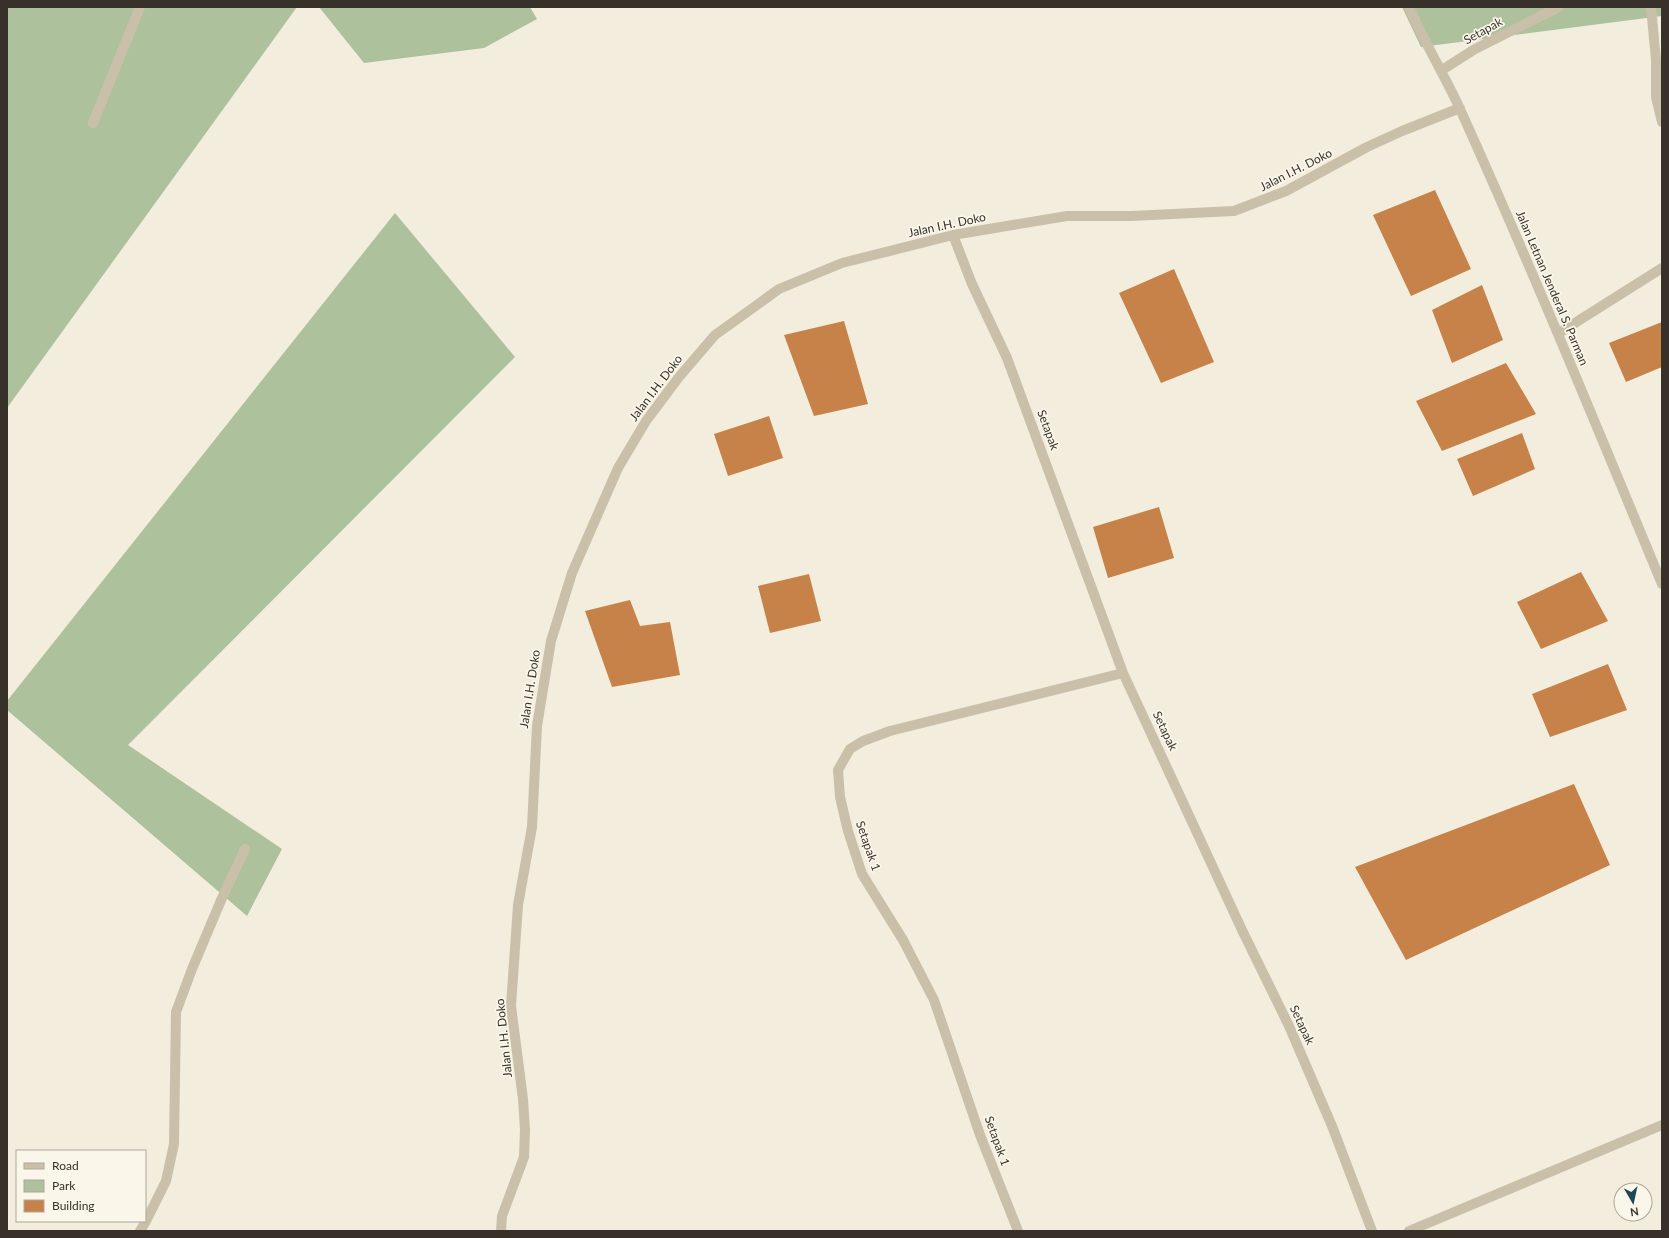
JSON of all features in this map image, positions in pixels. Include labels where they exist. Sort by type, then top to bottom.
[{"type":"street","points":[[93,123],[140,7]]},
{"type":"street","name":"Jalan Letnan Jenderal S. Parman","points":[[1409,7],[1421,35],[1442,70],[1460,108],[1559,333],[1662,584]]},
{"type":"street","name":"Setapak","points":[[1442,70],[1475,48],[1560,7]]},
{"type":"street","points":[[1651,7],[1656,60],[1656,97],[1662,122]]},
{"type":"street","name":"Jalan I.H. Doko","points":[[501,1231],[502,1216],[524,1157],[525,1130],[523,1099],[511,1006],[518,905],[532,827],[537,726],[551,641],[572,573],[618,468],[646,421],[679,377],[715,335],[779,289],[842,263],[953,235],[1067,216],[1132,216],[1234,211],[1286,192],[1367,147],[1402,131],[1460,108]]},
{"type":"street","name":"Setapak","points":[[953,235],[972,284],[1008,358],[1123,673],[1242,930],[1289,1026],[1332,1126],[1372,1231]]},
{"type":"street","points":[[1559,333],[1662,268]]},
{"type":"street","name":"Setapak 1","points":[[1018,1231],[980,1135],[934,1000],[903,940],[862,874],[848,831],[840,798],[838,770],[850,749],[863,742],[890,732],[1123,673]]},
{"type":"street","points":[[146,1221],[166,1181],[174,1144],[176,1012],[180,998],[244,849]]},
{"type":"street","points":[[1409,1231],[1662,1125]]},
{"type":"street","points":[[140,1231],[145,1222]]},
{"type":"green space","points":[[7,7],[297,7],[7,408]]},
{"type":"green space","points":[[319,7],[530,7],[537,19],[484,48],[364,63]]},
{"type":"green space","points":[[1402,7],[1662,7],[1662,16],[1421,47]]},
{"type":"green space","points":[[395,213],[515,357],[128,745],[282,849],[247,916],[7,710],[7,701]]},
{"type":"building","points":[[1435,190],[1471,269],[1411,296],[1373,215]]},
{"type":"building","points":[[1174,269],[1214,362],[1161,383],[1119,293]]},
{"type":"building","points":[[1482,285],[1503,340],[1452,363],[1432,310]]},
{"type":"building","points":[[844,321],[868,404],[814,416],[784,335]]},
{"type":"building","points":[[1662,322],[1662,367],[1626,382],[1609,343]]},
{"type":"building","points":[[1506,363],[1536,414],[1442,451],[1416,401]]},
{"type":"building","points":[[769,416],[783,458],[728,476],[714,434]]},
{"type":"building","points":[[1522,433],[1535,469],[1473,496],[1457,459]]},
{"type":"building","points":[[1159,507],[1174,558],[1108,578],[1093,527]]},
{"type":"building","points":[[1581,572],[1608,621],[1541,649],[1517,602]]},
{"type":"building","points":[[809,574],[821,621],[770,633],[758,586]]},
{"type":"building","points":[[630,600],[640,626],[670,622],[680,675],[612,687],[585,611]]},
{"type":"building","points":[[1608,664],[1627,710],[1550,737],[1532,694]]},
{"type":"building","points":[[1574,784],[1610,865],[1406,960],[1355,867]]}]
